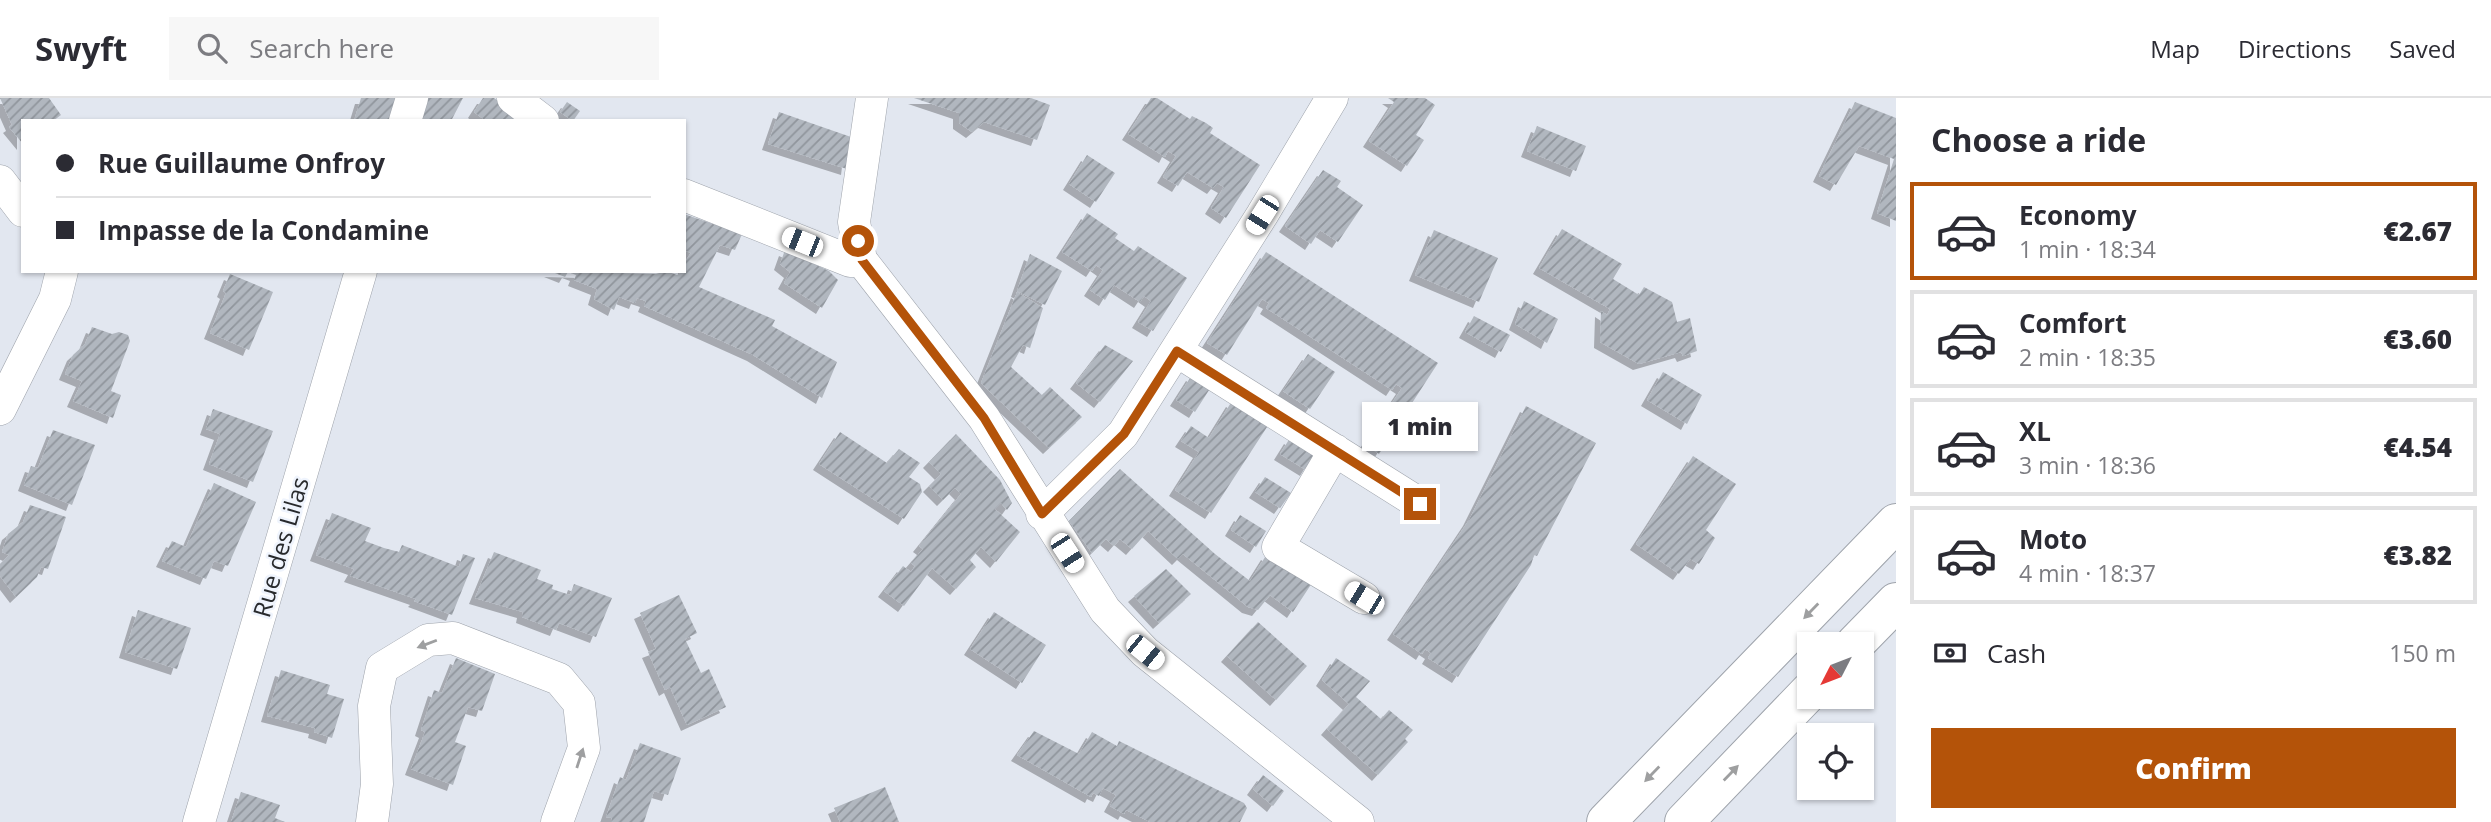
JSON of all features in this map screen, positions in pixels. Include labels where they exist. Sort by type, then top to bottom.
[{"type":"main road","points":[[1606,822],[1896,523]]},
{"type":"main road","points":[[1866,632],[1896,601]]},
{"type":"main road","points":[[1684,822],[1797,705]]},
{"type":"street","points":[[406,119],[412,98]]},
{"type":"street","points":[[513,98],[540,119]]},
{"type":"street","points":[[872,98],[854,222],[862,260],[984,418],[1042,514],[1105,610],[1145,652],[1358,822]]},
{"type":"street","points":[[1042,514],[1124,434],[1332,98]]},
{"type":"street","points":[[0,181],[21,208]]},
{"type":"street","points":[[686,196],[850,261],[862,260]]},
{"type":"street","points":[[0,409],[55,299],[62,273]]},
{"type":"street","name":"Rue des Lilas","points":[[199,822],[360,273]]},
{"type":"street","points":[[1177,351],[1420,504]]},
{"type":"street","points":[[1335,450],[1278,547],[1364,598]]},
{"type":"street","points":[[372,822],[377,784],[374,706],[382,668],[428,640],[453,638],[559,679],[579,704],[584,748],[557,822]]},
{"type":"building","points":[[0,98],[49,98],[61,115],[56,119],[21,119],[21,142],[9,127],[12,125]]},
{"type":"building","points":[[361,98],[397,98],[391,119],[355,119]]},
{"type":"building","points":[[423,98],[463,98],[452,119],[415,119]]},
{"type":"building","points":[[483,98],[494,98],[523,119],[483,119],[474,112]]},
{"type":"building","points":[[914,98],[1031,98],[1050,105],[1037,140],[984,122],[972,132],[959,123],[959,113]]},
{"type":"building","points":[[1151,98],[1157,98],[1190,119],[1192,116],[1206,123],[1213,128],[1210,133],[1260,165],[1226,218],[1211,208],[1224,187],[1217,183],[1213,188],[1187,172],[1178,186],[1163,177],[1176,156],[1168,151],[1165,157],[1128,134]]},
{"type":"building","points":[[1388,98],[1425,98],[1435,105],[1416,135],[1424,140],[1407,166],[1369,141],[1394,102]]},
{"type":"building","points":[[567,102],[580,111],[574,119],[560,112]]},
{"type":"building","points":[[1855,102],[1896,118],[1896,221],[1877,213],[1894,159],[1859,146],[1836,185],[1819,176]]},
{"type":"building","points":[[779,112],[851,137],[847,169],[768,144]]},
{"type":"building","points":[[1537,126],[1586,146],[1576,171],[1527,151]]},
{"type":"building","points":[[1087,155],[1115,173],[1096,202],[1069,184]]},
{"type":"building","points":[[1323,170],[1341,181],[1337,187],[1363,205],[1338,242],[1320,230],[1311,244],[1285,226]]},
{"type":"building","points":[[1087,213],[1118,234],[1115,238],[1134,251],[1138,246],[1187,278],[1153,331],[1138,322],[1151,301],[1144,296],[1140,302],[1114,285],[1105,300],[1090,290],[1103,270],[1096,265],[1092,271],[1062,252]]},
{"type":"building","points":[[686,215],[742,234],[735,250],[720,245],[699,287],[775,320],[772,326],[837,362],[822,398],[753,355],[644,306],[646,301],[637,298],[635,303],[619,297],[614,310],[594,299],[597,289],[574,280],[576,275],[571,273],[677,275],[686,273],[686,260],[691,253],[686,251]]},
{"type":"building","points":[[1562,229],[1622,264],[1613,279],[1639,295],[1644,287],[1672,302],[1677,322],[1690,318],[1697,351],[1683,356],[1681,352],[1639,364],[1600,342],[1601,311],[1607,315],[1610,309],[1539,268]]},
{"type":"building","points":[[1434,230],[1498,258],[1479,302],[1415,275]]},
{"type":"building","points":[[785,250],[829,271],[838,280],[822,308],[784,283],[790,272],[780,264]]},
{"type":"building","points":[[1266,252],[1438,363],[1379,454],[1365,444],[1402,388],[1396,384],[1392,390],[1266,308],[1269,303],[1262,299],[1227,355],[1207,343]]},
{"type":"building","points":[[1030,254],[1062,271],[1045,305],[1017,291]]},
{"type":"building","points":[[230,274],[273,292],[249,350],[210,333],[226,293],[223,291]]},
{"type":"building","points":[[1017,292],[1043,308],[1030,348],[1023,345],[1011,367],[1042,395],[1050,387],[1082,417],[1049,448],[981,383]]},
{"type":"building","points":[[1524,301],[1558,319],[1547,343],[1515,324]]},
{"type":"building","points":[[1474,316],[1510,335],[1501,352],[1465,332]]},
{"type":"building","points":[[92,327],[112,334],[119,332],[128,335],[130,341],[111,391],[121,395],[113,418],[73,401],[82,381],[65,374],[73,355],[85,344]]},
{"type":"building","points":[[1105,345],[1133,361],[1100,402],[1076,383]]},
{"type":"building","points":[[1308,354],[1335,372],[1310,409],[1283,391]]},
{"type":"building","points":[[1663,372],[1702,395],[1687,424],[1647,400]]},
{"type":"building","points":[[1192,375],[1211,387],[1195,412],[1176,400]]},
{"type":"building","points":[[1232,401],[1269,424],[1211,513],[1175,490],[1199,452],[1181,441],[1191,426],[1209,438]]},
{"type":"building","points":[[1526,406],[1596,443],[1537,556],[1534,555],[1531,565],[1458,677],[1428,658],[1431,653],[1425,649],[1422,654],[1393,634],[1469,520]]},
{"type":"building","points":[[213,409],[273,431],[253,482],[209,464],[220,434],[206,429]]},
{"type":"building","points":[[53,430],[95,445],[72,505],[24,485],[31,466],[38,468]]},
{"type":"building","points":[[840,432],[887,463],[899,449],[920,463],[909,477],[920,484],[922,492],[904,519],[819,464]]},
{"type":"building","points":[[956,434],[1000,480],[1012,503],[1007,510],[1001,503],[995,509],[1020,532],[996,562],[981,547],[970,560],[976,567],[956,589],[932,568],[904,606],[884,591],[903,566],[911,572],[915,566],[911,563],[923,549],[919,546],[961,494],[955,488],[943,500],[929,486],[941,474],[929,462]]},
{"type":"building","points":[[1290,438],[1315,455],[1306,470],[1280,454]]},
{"type":"building","points":[[1693,456],[1736,484],[1706,530],[1715,538],[1699,564],[1690,559],[1679,574],[1636,544]]},
{"type":"building","points":[[1120,469],[1215,554],[1250,581],[1267,554],[1312,583],[1293,612],[1270,595],[1258,610],[1248,607],[1183,554],[1178,559],[1148,531],[1132,549],[1120,539],[1114,546],[1106,539],[1092,553],[1069,521]]},
{"type":"building","points":[[1265,477],[1291,493],[1280,508],[1255,492]]},
{"type":"building","points":[[214,483],[256,502],[228,566],[214,561],[206,579],[162,561],[172,541],[186,547]]},
{"type":"building","points":[[30,505],[66,517],[48,569],[41,567],[37,577],[16,597],[0,576],[0,564],[9,555],[2,552],[8,534],[23,522]]},
{"type":"building","points":[[332,513],[371,528],[365,541],[384,548],[399,552],[402,545],[459,567],[463,554],[475,558],[452,615],[350,576],[354,569],[316,555]]},
{"type":"building","points":[[1240,515],[1266,531],[1256,547],[1231,530]]},
{"type":"building","points":[[494,552],[541,570],[537,579],[553,585],[552,589],[570,595],[574,584],[612,598],[596,637],[559,623],[556,630],[522,617],[523,612],[475,598]]},
{"type":"building","points":[[1166,569],[1191,594],[1159,623],[1134,596]]},
{"type":"building","points":[[679,595],[697,633],[685,639],[701,673],[709,669],[726,707],[687,725],[670,687],[665,690],[648,652],[656,649],[640,613]]},
{"type":"building","points":[[138,610],[191,628],[177,669],[125,652]]},
{"type":"building","points":[[994,612],[1046,645],[1022,683],[970,649]]},
{"type":"building","points":[[1258,622],[1307,666],[1276,700],[1227,656]]},
{"type":"building","points":[[456,658],[495,674],[482,711],[468,707],[455,742],[466,746],[453,785],[411,769],[425,732],[421,730],[434,690],[442,693]]},
{"type":"building","points":[[1336,658],[1370,681],[1356,697],[1381,719],[1389,710],[1413,730],[1405,739],[1408,742],[1378,775],[1327,729],[1349,704],[1322,680]]},
{"type":"building","points":[[281,670],[330,685],[327,694],[344,699],[332,738],[314,732],[315,728],[267,716]]},
{"type":"building","points":[[1034,731],[1079,754],[1092,732],[1117,746],[1119,741],[1244,803],[1247,808],[1240,822],[1150,822],[1126,810],[1124,814],[1110,806],[1116,795],[1103,788],[1099,796],[1093,793],[1091,797],[1017,755]]},
{"type":"building","points":[[640,743],[681,758],[668,795],[654,791],[644,822],[611,822],[612,818],[606,817],[620,777],[626,780]]},
{"type":"building","points":[[1263,775],[1284,791],[1273,806],[1253,789]]},
{"type":"building","points":[[885,787],[899,822],[840,822],[834,808]]},
{"type":"building","points":[[241,792],[280,805],[275,818],[285,822],[231,822]]},
{"type":"route","points":[[858,241],[862,260],[984,418],[1042,514],[1124,434],[1177,351],[1420,504]]}]
